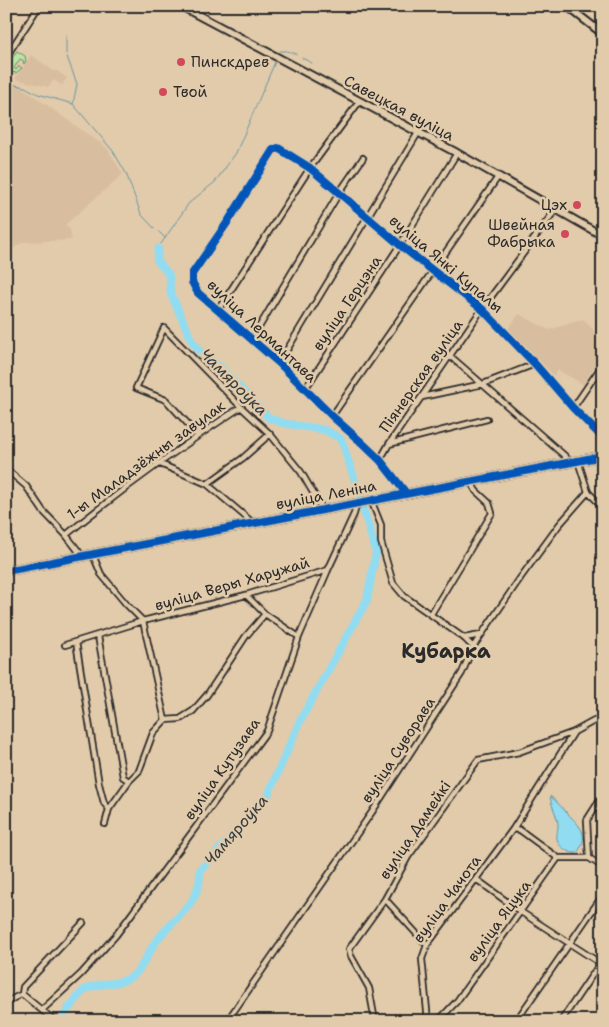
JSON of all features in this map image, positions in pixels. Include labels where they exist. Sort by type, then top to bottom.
[{"type":"main road","name":"вуліца Леніна","points":[[6,571],[603,456]]},
{"type":"street","points":[[6,57],[39,6]]},
{"type":"street","name":"Савецкая вуліца","points":[[181,6],[457,153],[603,236]]},
{"type":"street","points":[[567,6],[603,34]]},
{"type":"street","points":[[218,310],[310,168],[359,102]]},
{"type":"street","points":[[279,363],[418,133]]},
{"type":"street","name":"вуліца Янкі Купалы","points":[[278,148],[310,168],[400,245],[482,309],[536,364],[573,408],[603,438]]},
{"type":"street","name":"вуліца Лермантава","points":[[278,148],[273,150],[192,274],[192,282],[198,293],[279,363],[332,416],[380,460],[406,493]]},
{"type":"street","name":"вуліца Герцэна","points":[[304,389],[400,245],[457,153]]},
{"type":"street","points":[[252,339],[339,193],[363,158]]},
{"type":"street","points":[[332,416],[498,177]]},
{"type":"street","name":"Піянерская вуліца","points":[[380,460],[482,309],[556,209]]},
{"type":"street","points":[[198,436],[166,400],[136,388],[164,328],[240,407],[270,434],[301,472],[323,510]]},
{"type":"street","points":[[450,356],[570,462]]},
{"type":"street","points":[[421,397],[483,384],[536,364]]},
{"type":"street","points":[[573,408],[603,364]]},
{"type":"street","name":"1-ы Маладзёжны завулак","points":[[66,535],[110,498],[240,407]]},
{"type":"street","points":[[389,444],[487,419]]},
{"type":"street","points":[[207,484],[243,458],[270,434]]},
{"type":"street","points":[[578,460],[588,492],[603,506]]},
{"type":"street","points":[[158,463],[207,484],[254,524]]},
{"type":"street","points":[[6,469],[26,486],[43,511],[83,556]]},
{"type":"street","points":[[431,614],[492,513],[489,504],[476,491],[470,481]]},
{"type":"street","name":"вуліца Суворава","points":[[229,1020],[372,812],[462,673],[481,635],[559,525],[588,492]]},
{"type":"street","points":[[371,500],[380,525],[381,542],[394,583],[404,596],[464,638],[473,648]]},
{"type":"street","name":"вуліца Кутузава","points":[[42,1010],[81,974],[116,935],[267,731],[299,637],[354,514],[357,503]]},
{"type":"street","name":"вуліца Веры Харужай","points":[[93,555],[101,574],[143,621]]},
{"type":"street","name":"вуліца Веры Харужай","points":[[65,645],[143,621],[246,595],[328,570]]},
{"type":"street","points":[[246,595],[265,614],[299,637]]},
{"type":"street","points":[[105,824],[109,809],[129,781],[139,771],[153,733],[165,720],[180,719],[194,711],[207,695],[246,636],[265,614]]},
{"type":"street","points":[[143,621],[165,720]]},
{"type":"street","points":[[464,638],[481,635]]},
{"type":"street","points":[[98,636],[123,777],[129,781]]},
{"type":"street","points":[[76,642],[99,784],[104,804],[109,809]]},
{"type":"street","name":"вуліца Дамейкі","points":[[427,944],[385,899],[408,857],[478,760],[520,752],[574,732],[594,721],[603,720]]},
{"type":"street","name":"вуліца Чачота","points":[[428,1021],[422,959],[427,944],[513,829],[574,732]]},
{"type":"street","points":[[589,858],[587,820],[603,795]]},
{"type":"street","points":[[513,829],[520,830],[558,858],[589,858],[603,867]]},
{"type":"street","name":"вуліца Яцука","points":[[438,1021],[457,1001],[558,858]]},
{"type":"street","points":[[476,879],[521,912],[602,962],[561,1021]]},
{"type":"street","points":[[516,1021],[603,895]]},
{"type":"street","points":[[375,1021],[369,988],[349,949],[385,899]]},
{"type":"street","points":[[22,994],[23,987],[83,923]]},
{"type":"street","points":[[22,994],[55,1021]]},
{"type":"street","points":[[6,1002],[22,994]]},
{"type":"street","points":[[600,1021],[603,1016]]},
{"type":"shaded area","points":[[31,55],[67,78],[62,85],[54,80],[48,87],[15,79]]},
{"type":"shaded area","points":[[6,84],[23,88],[107,148],[123,174],[65,225],[70,229],[72,240],[23,242],[6,253],[6,185],[9,181],[9,175],[6,173]]},
{"type":"shaded area","points":[[519,314],[549,330],[583,319],[593,329],[603,345],[603,353],[584,385],[558,370],[554,376],[508,329]]},
{"type":"green space","points":[[17,51],[25,56],[26,61],[24,64],[24,61],[20,59],[14,68],[16,70],[19,66],[22,68],[16,73],[6,71],[6,67]]},
{"type":"water","points":[[550,796],[581,829],[583,840],[577,853],[566,850],[559,845],[557,838],[558,823]]},
{"type":"waterway","points":[[66,35],[66,54],[77,84],[73,104]]},
{"type":"waterway","name":"Чамяроўка","points":[[280,51],[296,54]]},
{"type":"waterway","name":"Чамяроўка","points":[[302,58],[312,63]]},
{"type":"waterway","name":"Чамяроўка","points":[[161,244],[189,203],[215,182],[236,153],[275,62]]},
{"type":"waterway","points":[[6,83],[25,87],[38,94],[73,104],[113,151],[126,173],[141,214],[154,228]]},
{"type":"waterway","points":[[159,232],[165,238]]},
{"type":"waterway","name":"Чамяроўка","points":[[158,249],[157,260],[169,275],[171,294],[192,341],[199,350],[219,366],[269,418],[283,423],[325,430],[341,439],[361,499]]},
{"type":"waterway","name":"Чамяроўка","points":[[59,1021],[86,989],[123,981],[137,972],[155,943],[191,902],[196,893],[200,870],[266,800],[300,721],[367,600],[376,552],[362,505]]},
{"type":"cycle path","points":[[406,493],[380,460],[332,416],[279,363],[198,293],[192,282],[192,274],[273,150],[278,148],[310,168],[400,245],[482,309],[603,438]]},
{"type":"cycle path","points":[[6,571],[603,456]]},
{"type":"place","name":"Пинскдрев","points":[[181,62]]},
{"type":"place","name":"Твой","points":[[163,92]]},
{"type":"place","name":"Цэх","points":[[577,205]]},
{"type":"place","name":"Швейная Фабрыка","points":[[565,234]]},
{"type":"district","name":"Кубарка","points":[[446,651]]}]
